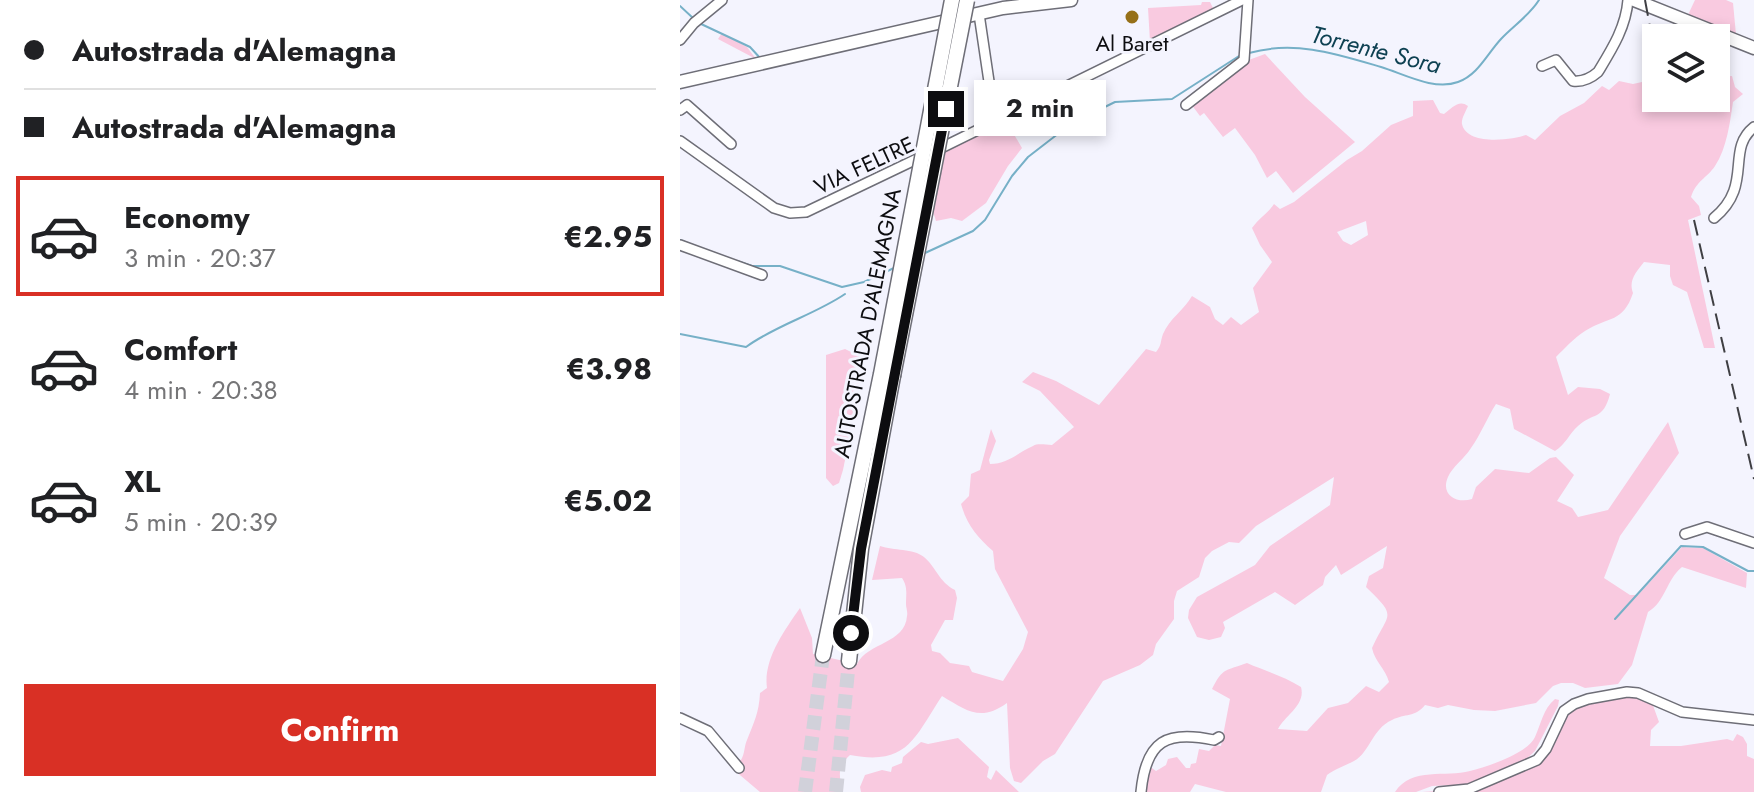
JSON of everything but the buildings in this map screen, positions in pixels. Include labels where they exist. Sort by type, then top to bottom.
[{"type":"highway","name":"AUTOSTRADA D'ALEMAGNA","points":[[849,661],[861,549],[887,375],[952,0]]},
{"type":"highway","name":"AUTOSTRADA D'ALEMAGNA","points":[[823,655],[967,0]]},
{"type":"main road","points":[[680,82],[1030,3],[1071,0]]},
{"type":"main road","points":[[1631,0],[1731,40],[1754,46]]},
{"type":"street","points":[[680,40],[694,23],[722,0]]},
{"type":"street","points":[[1186,105],[1243,62],[1245,0]]},
{"type":"street","name":"VIA FELTRE","points":[[680,141],[774,208],[806,212],[1245,0]]},
{"type":"street","points":[[1542,66],[1556,60],[1573,81],[1580,82],[1593,76],[1621,30],[1631,0]]},
{"type":"street","points":[[979,14],[995,122]]},
{"type":"street","points":[[680,110],[687,105],[731,144]]},
{"type":"street","points":[[1714,218],[1723,213],[1742,190],[1745,169],[1742,148],[1754,127]]},
{"type":"street","points":[[680,245],[762,275]]},
{"type":"street","points":[[1685,534],[1707,527],[1754,543]]},
{"type":"street","points":[[1439,792],[1469,789],[1537,760],[1546,749],[1564,711],[1588,699],[1638,693],[1682,712],[1754,720]]},
{"type":"street","points":[[680,718],[708,731],[739,768]]},
{"type":"street","points":[[1141,792],[1150,759],[1163,740],[1186,734],[1214,740],[1219,737]]},
{"type":"shaded area","points":[[1695,0],[1726,0],[1733,3],[1736,35],[1730,33],[1730,24],[1706,24],[1687,17]]},
{"type":"shaded area","points":[[1202,2],[1210,2],[1215,12],[1150,42],[1148,8],[1201,5]]},
{"type":"shaded area","points":[[722,33],[747,47],[756,59],[718,39]]},
{"type":"shaded area","points":[[1265,54],[1305,97],[1355,142],[1293,193],[1276,171],[1267,178],[1235,128],[1223,137],[1204,113],[1200,116],[1191,104],[1246,61]]},
{"type":"shaded area","points":[[1730,76],[1743,94],[1733,102],[1719,159],[1691,197],[1699,206],[1701,215],[1688,220],[1715,348],[1704,348],[1687,292],[1673,285],[1670,265],[1644,262],[1634,276],[1633,293],[1625,309],[1581,334],[1556,357],[1568,395],[1578,387],[1600,389],[1610,394],[1601,412],[1578,426],[1555,451],[1514,429],[1510,409],[1496,404],[1475,443],[1450,473],[1446,489],[1456,499],[1472,499],[1476,487],[1495,469],[1529,473],[1556,457],[1574,475],[1557,501],[1572,508],[1578,517],[1608,510],[1668,422],[1679,453],[1620,536],[1604,578],[1630,595],[1638,595],[1682,547],[1703,548],[1747,573],[1746,588],[1682,567],[1659,602],[1648,612],[1632,665],[1618,684],[1585,688],[1573,683],[1561,683],[1553,686],[1536,703],[1495,711],[1425,705],[1414,714],[1385,724],[1359,757],[1327,775],[1321,792],[1226,792],[1195,784],[1190,792],[1143,792],[1149,766],[1156,771],[1166,765],[1168,759],[1177,757],[1186,768],[1190,768],[1191,764],[1196,763],[1199,749],[1209,751],[1215,745],[1221,746],[1230,699],[1212,689],[1222,673],[1230,669],[1247,663],[1301,687],[1298,705],[1278,729],[1307,731],[1328,708],[1348,703],[1366,686],[1379,692],[1389,682],[1372,648],[1386,621],[1386,610],[1366,587],[1369,576],[1383,568],[1387,546],[1341,575],[1336,565],[1325,577],[1323,585],[1295,605],[1275,592],[1223,622],[1225,628],[1221,637],[1209,640],[1197,637],[1188,618],[1197,597],[1255,565],[1270,546],[1330,505],[1334,477],[1256,526],[1239,543],[1229,542],[1212,551],[1205,558],[1199,577],[1177,591],[1174,619],[1156,644],[1153,655],[1140,665],[1103,681],[1055,754],[1043,761],[1021,783],[1014,781],[1010,768],[1007,703],[982,713],[967,710],[942,696],[916,736],[897,752],[885,756],[850,755],[841,767],[843,789],[840,792],[760,792],[734,770],[726,755],[741,760],[760,693],[767,688],[771,656],[800,608],[812,638],[813,654],[857,664],[869,651],[893,638],[905,625],[906,591],[902,578],[872,580],[880,546],[920,554],[955,590],[957,598],[953,620],[945,620],[931,645],[932,651],[940,653],[950,663],[969,666],[972,672],[1003,681],[1023,649],[1028,632],[995,569],[993,551],[973,530],[961,504],[969,496],[971,474],[980,470],[991,429],[996,441],[989,460],[990,464],[996,464],[1035,445],[1052,445],[1074,427],[1040,391],[1022,382],[1033,372],[1099,405],[1146,349],[1156,352],[1166,329],[1192,296],[1210,307],[1215,319],[1223,325],[1231,317],[1241,325],[1259,312],[1253,288],[1272,262],[1252,228],[1274,204],[1280,209],[1294,202],[1391,125],[1413,116],[1413,101],[1433,100],[1440,113],[1444,114],[1456,105],[1465,104],[1468,106],[1462,124],[1472,136],[1501,140],[1526,135],[1535,140],[1560,116],[1584,103],[1602,86],[1609,90],[1619,81],[1642,82],[1642,112],[1730,112]],"holes":[[[1366,221],[1368,235],[1351,245],[1343,241],[1337,232]]]},
{"type":"shaded area","points":[[1005,119],[1022,148],[986,203],[962,221],[951,218],[936,221],[926,190],[923,158]]},
{"type":"shaded area","points":[[845,349],[859,356],[862,375],[843,470],[839,483],[833,486],[826,478],[826,355]]},
{"type":"shaded area","points":[[1625,690],[1651,700],[1659,722],[1651,730],[1650,746],[1733,741],[1737,734],[1743,737],[1747,744],[1747,756],[1754,759],[1754,792],[1422,792],[1468,789],[1529,762],[1538,753],[1561,708]]},
{"type":"shaded area","points":[[1555,699],[1559,700],[1558,706],[1535,751],[1521,764],[1476,784],[1395,792],[1402,784],[1420,776],[1470,771],[1516,754],[1531,743],[1545,712]]},
{"type":"shaded area","points":[[958,738],[989,767],[987,777],[991,780],[996,770],[1019,792],[861,792],[865,775],[882,770],[891,772],[892,767],[902,763],[903,757],[921,742],[928,744]]},
{"type":"waterway","name":"Torrente Sora","points":[[1249,53],[1283,48],[1316,50],[1419,80],[1449,84],[1465,79],[1482,64],[1501,39],[1539,0]]},
{"type":"waterway","points":[[680,6],[694,19]]},
{"type":"waterway","points":[[699,23],[750,47],[761,59]]},
{"type":"waterway","name":"Torrente Sora","points":[[925,253],[973,231],[985,220],[1012,176],[1028,157],[1072,123],[1115,102],[1172,99],[1239,56]]},
{"type":"waterway","name":"Torrente Sora","points":[[680,240],[697,247]]},
{"type":"waterway","name":"Torrente Sora","points":[[737,261],[752,266],[780,266],[842,287],[864,282],[894,268]]},
{"type":"waterway","points":[[680,334],[746,347],[845,294]]},
{"type":"waterway","points":[[1615,619],[1681,546],[1703,547],[1748,571],[1754,571]]},
{"type":"tunnel","points":[[805,792],[823,655]]},
{"type":"tunnel","points":[[836,792],[849,661]]},
{"type":"railway","points":[[1645,0],[1649,24]]},
{"type":"railway","points":[[1694,220],[1754,479]]},
{"type":"place","name":"Al Baret","points":[[1132,17]]},
{"type":"route","points":[[851,633],[861,549],[946,109]]}]
